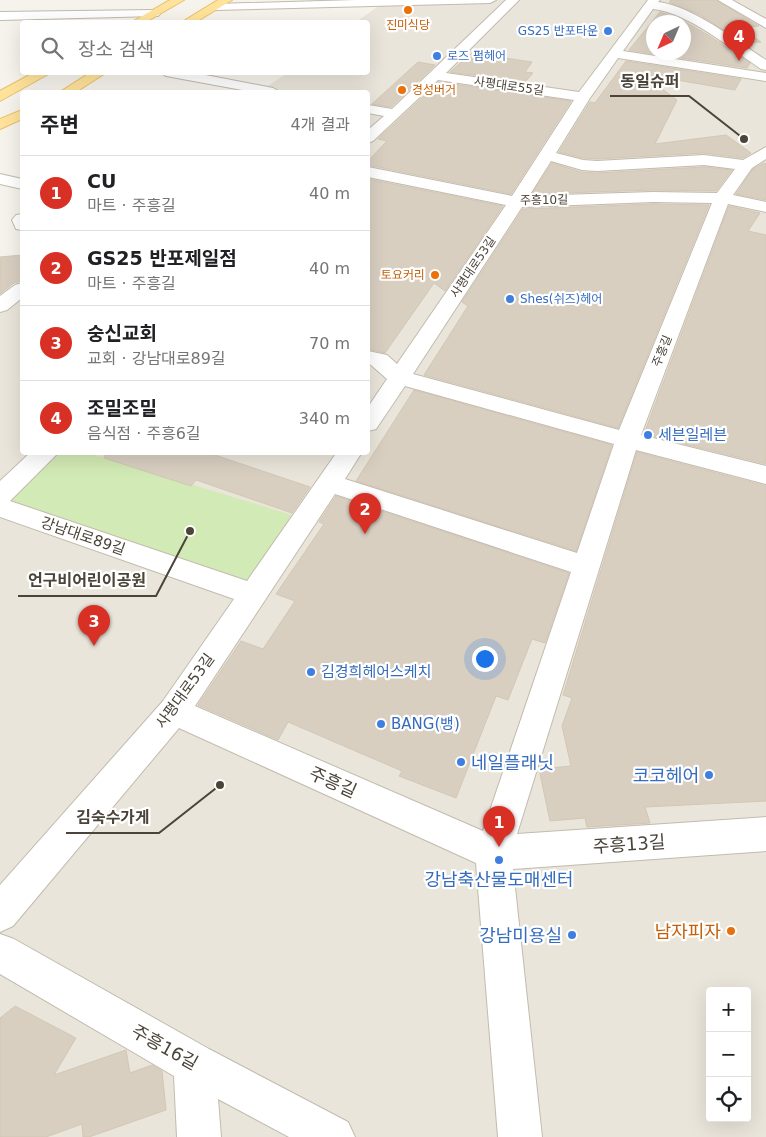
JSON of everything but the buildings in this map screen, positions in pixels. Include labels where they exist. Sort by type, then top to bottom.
[{"type":"main road","points":[[142,20],[178,0]]},
{"type":"main road","points":[[191,20],[221,3]]},
{"type":"main road","points":[[0,97],[40,75]]},
{"type":"main road","points":[[70,90],[96,75]]},
{"type":"main road","points":[[0,125],[20,115]]},
{"type":"street","points":[[221,3],[490,0]]},
{"type":"street","points":[[370,136],[513,0]]},
{"type":"street","points":[[724,0],[766,24]]},
{"type":"street","points":[[358,14],[371,2]]},
{"type":"street","points":[[0,15],[23,3]]},
{"type":"street","name":"사평대로53길","points":[[370,421],[517,202],[583,97],[652,3],[670,7],[704,26],[766,66]]},
{"type":"street","points":[[0,15],[154,14]]},
{"type":"street","points":[[614,54],[766,77]]},
{"type":"street","points":[[180,75],[247,90]]},
{"type":"street","name":"사평대로55길","points":[[435,75],[583,97]]},
{"type":"street","points":[[253,90],[270,78]]},
{"type":"street","points":[[370,110],[395,114]]},
{"type":"street","name":"주흥길","points":[[520,1137],[493,853],[626,440],[722,198],[746,165],[766,152]]},
{"type":"street","points":[[546,155],[582,165],[596,166],[704,160],[746,165]]},
{"type":"street","name":"주흥10길","points":[[370,172],[517,202],[653,197],[722,198],[766,207]]},
{"type":"street","points":[[0,179],[20,184]]},
{"type":"street","points":[[0,306],[20,291]]},
{"type":"street","points":[[370,358],[379,360],[398,377],[626,440],[766,475]]},
{"type":"street","points":[[0,495],[44,455]]},
{"type":"street","name":"사평대로53길","points":[[0,913],[174,711],[348,455]]},
{"type":"street","points":[[330,483],[586,566]]},
{"type":"street","name":"강남대로89길","points":[[0,507],[252,594]]},
{"type":"street","name":"주흥길","points":[[174,711],[493,853]]},
{"type":"street","name":"주흥13길","points":[[493,853],[766,834]]},
{"type":"street","name":"주흥16길","points":[[0,953],[194,1064],[333,1137]]},
{"type":"street","points":[[194,1064],[199,1137]]},
{"type":"shaded area","points":[[387,0],[766,0],[766,1137],[0,1137],[0,303],[20,287],[20,455],[370,455],[370,90],[262,90],[284,75],[370,75],[370,20],[359,20]]},
{"type":"green space","points":[[45,455],[96,455],[305,519],[257,588],[0,500]]},
{"type":"place","name":"진미식당","points":[[408,10]]},
{"type":"place","name":"GS25 반포타운","points":[[608,31]]},
{"type":"place","name":"로즈 펌헤어","points":[[437,56]]},
{"type":"place","name":"조밀조밀","points":[[739,61]]},
{"type":"place","name":"경성버거","points":[[402,90]]},
{"type":"place","name":"동일슈퍼","points":[[744,139]]},
{"type":"place","name":"토요커리","points":[[435,275]]},
{"type":"place","name":"Shes(쉬즈)헤어","points":[[510,299]]},
{"type":"place","name":"세븐일레븐","points":[[648,435]]},
{"type":"place","name":"언구비어린이공원","points":[[190,531]]},
{"type":"place","name":"GS25 반포제일점","points":[[365,534]]},
{"type":"place","name":"숭신교회","points":[[94,646]]},
{"type":"place","name":"김경희헤어스케치","points":[[311,672]]},
{"type":"place","name":"BANG(뱅)","points":[[381,724]]},
{"type":"place","name":"네일플래닛","points":[[461,762]]},
{"type":"place","name":"코코헤어","points":[[709,775]]},
{"type":"place","name":"김숙수가게","points":[[220,785]]},
{"type":"place","name":"CU","points":[[499,847]]},
{"type":"place","name":"강남축산물도매센터","points":[[499,860]]},
{"type":"place","name":"남자피자","points":[[731,931]]},
{"type":"place","name":"강남미용실","points":[[572,935]]}]
